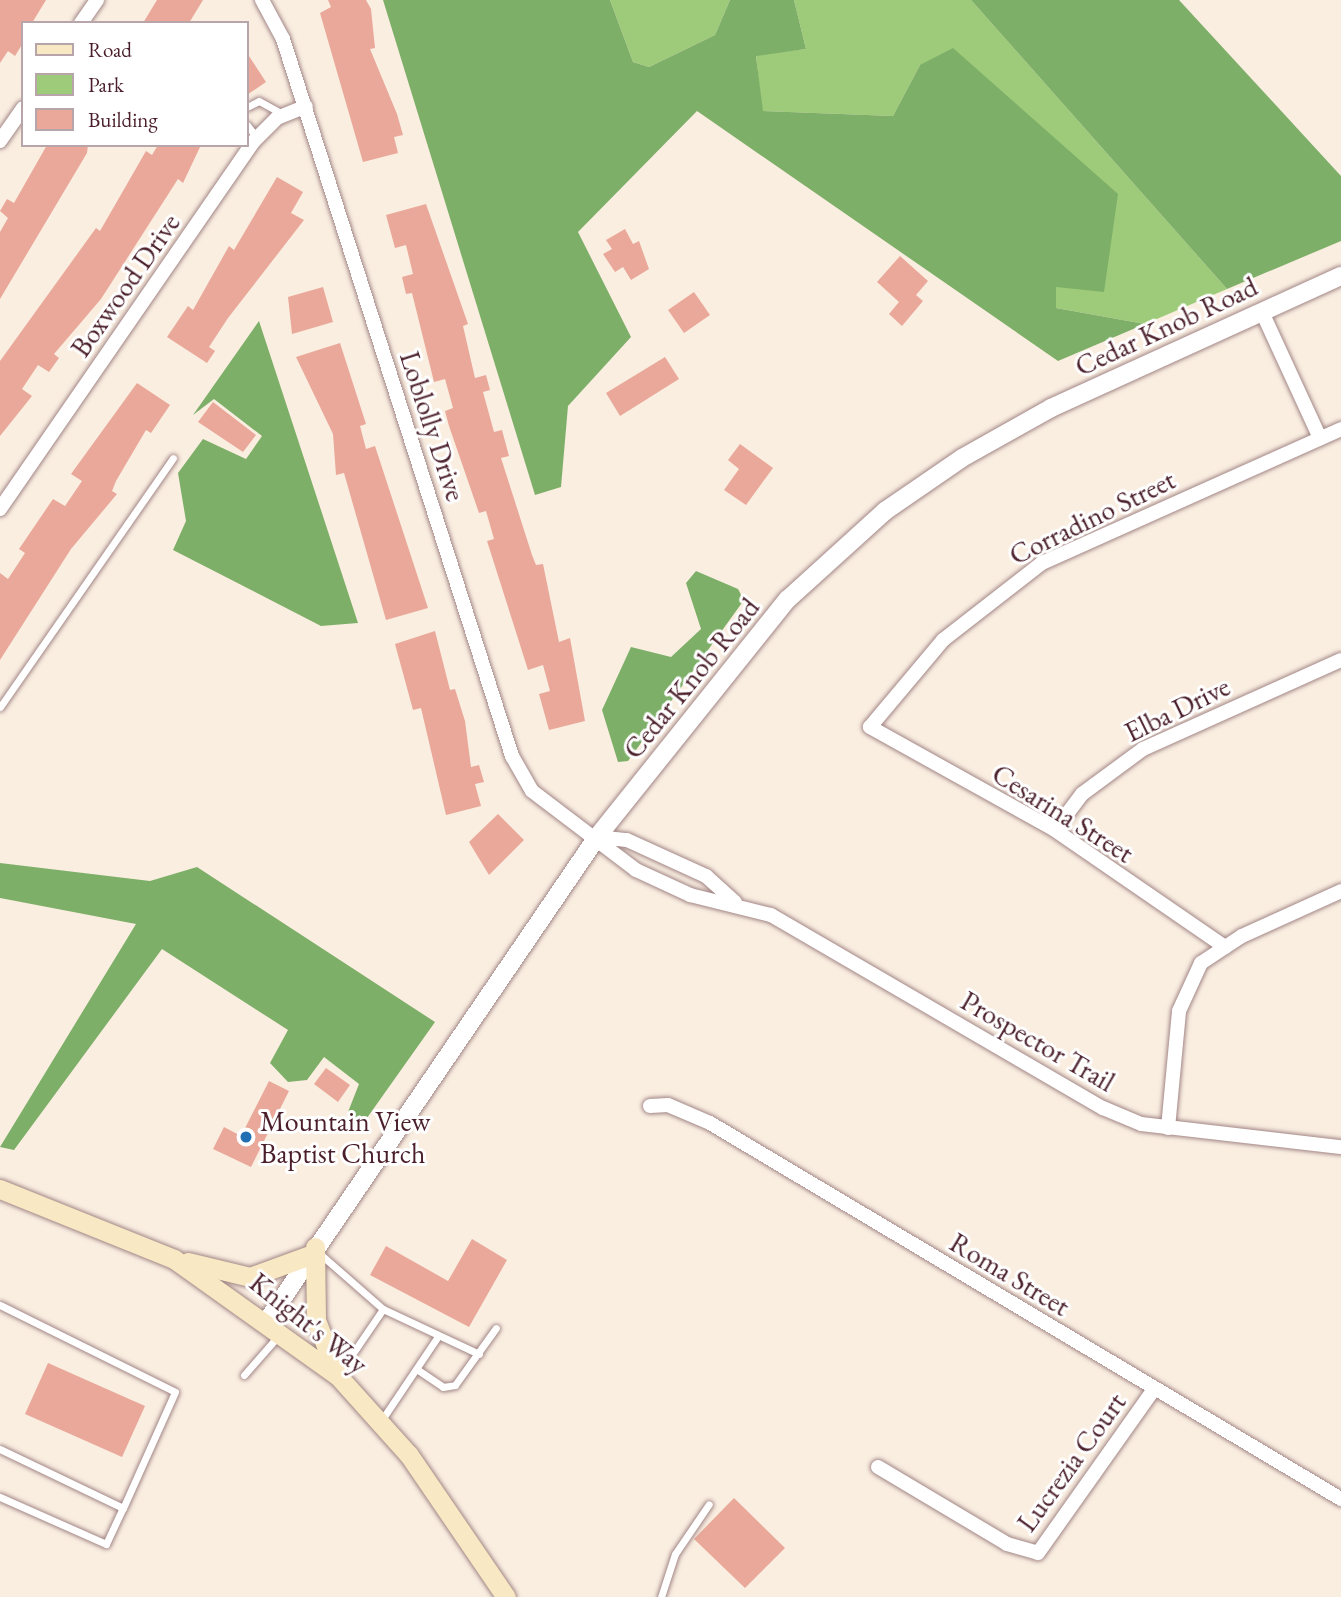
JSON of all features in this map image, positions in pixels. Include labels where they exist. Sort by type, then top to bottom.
[{"type":"main road","name":"Knight's Way","points":[[0,1189],[174,1259],[275,1326],[338,1376],[381,1422],[506,1597]]},
{"type":"main road","points":[[174,1259],[250,1277],[313,1251],[316,1320],[338,1376]]},
{"type":"street","points":[[82,21],[97,0]]},
{"type":"street","name":"Loblolly Drive","points":[[262,0],[282,33],[512,756],[532,792],[597,837]]},
{"type":"street","name":"Boxwood Drive","points":[[0,509],[257,138],[285,115],[306,106]]},
{"type":"street","points":[[0,141],[21,111]]},
{"type":"street","name":"Cedar Knob Road","points":[[275,1326],[313,1251],[597,837],[788,599],[885,511],[1051,408],[1341,276]]},
{"type":"street","points":[[1262,312],[1320,438]]},
{"type":"street","name":"Corradino Street","points":[[870,727],[943,640],[1042,563],[1341,429]]},
{"type":"street","name":"Elba Drive","points":[[1055,830],[1082,794],[1143,749],[1341,660]]},
{"type":"street","name":"Cesarina Street","points":[[870,727],[1055,830],[1225,947]]},
{"type":"street","name":"Prospector Trail","points":[[597,837],[627,840],[706,876],[735,902]]},
{"type":"street","name":"Prospector Trail","points":[[597,837],[654,880],[707,901],[735,902],[771,915],[1103,1108],[1168,1128],[1341,1147]]},
{"type":"street","points":[[1168,1128],[1180,1011],[1201,963],[1225,947],[1341,891]]},
{"type":"street","name":"Roma Street","points":[[650,1106],[668,1105],[710,1123],[1341,1499]]},
{"type":"street","name":"Lucrezia Court","points":[[877,1466],[1007,1544],[1038,1553],[1154,1389]]},
{"type":"lane","points":[[248,106],[259,101],[285,115]]},
{"type":"lane","points":[[248,126],[257,138]]},
{"type":"lane","points":[[0,707],[173,458]]},
{"type":"lane","points":[[313,1251],[383,1309],[436,1339],[479,1354]]},
{"type":"lane","points":[[0,1305],[175,1392],[106,1544],[0,1497]]},
{"type":"lane","points":[[338,1376],[383,1309]]},
{"type":"lane","points":[[244,1375],[275,1326]]},
{"type":"lane","points":[[418,1370],[443,1387],[455,1385],[496,1328]]},
{"type":"lane","points":[[381,1422],[418,1370],[436,1339]]},
{"type":"lane","points":[[0,1449],[123,1508]]},
{"type":"lane","points":[[661,1597],[675,1554],[709,1504]]},
{"type":"green space","points":[[383,0],[610,0],[633,62],[649,67],[715,35],[730,0],[794,0],[806,49],[756,56],[763,111],[893,116],[920,65],[953,48],[1118,194],[1104,292],[1056,287],[1056,308],[1145,324],[1058,361],[697,111],[578,232],[631,337],[568,406],[561,487],[535,495]]},
{"type":"green space","points":[[610,0],[730,0],[715,35],[649,67],[633,62]]},
{"type":"green space","points":[[794,0],[971,0],[1227,289],[1145,324],[1056,308],[1056,287],[920,65],[893,116],[762,111],[756,55],[806,49]]},
{"type":"green space","points":[[971,0],[1179,0],[1341,176],[1341,241],[1227,289]]},
{"type":"green space","points":[[259,321],[358,623],[321,626],[173,550],[186,521],[178,473],[203,439],[246,459],[262,436],[214,399],[193,415]]},
{"type":"green space","points":[[696,571],[738,589],[744,600],[628,761],[618,762],[602,710],[631,647],[671,657],[701,629],[686,583]]},
{"type":"green space","points":[[0,863],[150,881],[197,867],[435,1022],[362,1125],[348,1112],[359,1084],[324,1057],[307,1080],[288,1082],[270,1063],[288,1030],[162,949],[14,1150],[0,1147],[136,924],[0,898]]},
{"type":"building","points":[[0,0],[46,0],[33,21],[21,21],[21,46],[15,56],[8,51],[0,63]]},
{"type":"building","points":[[157,0],[203,0],[190,21],[144,21]]},
{"type":"building","points":[[328,0],[366,0],[371,9],[375,48],[370,49],[403,135],[394,137],[398,153],[363,162],[320,13],[331,7]]},
{"type":"building","points":[[248,55],[266,82],[248,94]]},
{"type":"building","points":[[46,147],[88,147],[87,153],[0,299],[0,232],[8,218],[0,211],[7,199],[14,203]]},
{"type":"building","points":[[157,147],[200,147],[183,183],[178,179],[101,299],[54,354],[59,358],[49,372],[38,365],[22,389],[32,396],[0,436],[0,361],[96,228],[100,231],[146,151],[152,155]]},
{"type":"building","points":[[277,177],[303,192],[291,213],[304,220],[228,318],[209,347],[215,351],[207,363],[167,337],[188,306],[193,310],[229,246],[234,250]]},
{"type":"building","points":[[426,204],[468,324],[463,326],[475,378],[486,375],[490,390],[483,392],[494,432],[502,430],[509,456],[501,458],[532,555],[536,565],[543,564],[559,642],[570,638],[585,721],[549,730],[539,694],[550,691],[543,665],[528,670],[487,541],[494,539],[486,511],[479,513],[449,426],[445,411],[453,408],[445,379],[434,382],[412,293],[406,294],[402,277],[413,274],[406,245],[395,248],[386,215]]},
{"type":"building","points":[[625,229],[633,244],[639,241],[649,269],[631,280],[623,267],[615,272],[603,254],[612,249],[606,240]]},
{"type":"building","points":[[900,256],[928,281],[916,295],[923,301],[902,326],[889,314],[899,302],[877,282]]},
{"type":"building","points":[[323,287],[333,322],[292,334],[288,297]]},
{"type":"building","points":[[694,292],[710,315],[684,333],[668,310]]},
{"type":"building","points":[[340,343],[366,424],[360,426],[366,449],[375,446],[428,608],[386,620],[344,473],[336,475],[333,434],[296,357]]},
{"type":"building","points":[[665,357],[679,379],[620,416],[606,393]]},
{"type":"building","points":[[137,383],[170,405],[151,433],[146,430],[116,481],[112,491],[117,494],[71,549],[0,660],[0,573],[8,579],[25,553],[19,549],[53,499],[65,506],[82,481],[71,474]]},
{"type":"building","points":[[213,402],[256,435],[243,452],[198,422]]},
{"type":"building","points":[[740,444],[773,468],[746,505],[724,490],[739,469],[728,460]]},
{"type":"building","points":[[435,631],[450,690],[455,689],[465,721],[471,767],[479,765],[484,782],[475,784],[481,806],[446,815],[421,708],[413,710],[395,644]]},
{"type":"building","points":[[498,814],[524,840],[489,875],[469,842]]},
{"type":"building","points":[[326,1068],[350,1085],[338,1102],[314,1084]]},
{"type":"building","points":[[269,1081],[289,1091],[251,1167],[213,1149],[224,1127],[241,1136]]},
{"type":"building","points":[[472,1239],[507,1260],[469,1327],[370,1275],[386,1246],[448,1281]]},
{"type":"building","points":[[48,1363],[145,1406],[122,1457],[25,1414]]},
{"type":"building","points":[[734,1498],[785,1548],[745,1588],[694,1539]]},
{"type":"place","name":"Mountain View Baptist Church","points":[[246,1137]]}]
